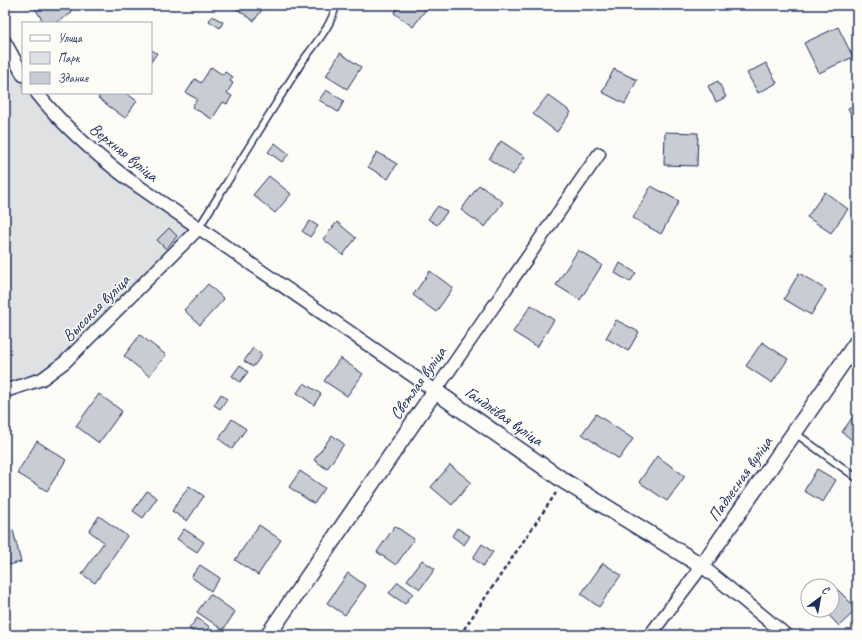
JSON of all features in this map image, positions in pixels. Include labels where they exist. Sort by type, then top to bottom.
[{"type":"street","points":[[5,42],[22,73]]},
{"type":"street","name":"Верхняя вуліца","points":[[38,94],[69,129],[96,155],[128,180],[198,229]]},
{"type":"street","name":"Светлая вуліца","points":[[268,635],[599,154]]},
{"type":"street","name":"Гандлёвая вуліца","points":[[198,229],[564,481],[702,566],[786,635]]},
{"type":"street","name":"Высокая вуліца","points":[[5,391],[42,379],[65,362],[198,229]]},
{"type":"street","name":"Падлесная вуліца","points":[[650,635],[702,566],[857,342]]},
{"type":"lane","points":[[198,229],[302,64],[322,35],[330,22],[336,5]]},
{"type":"lane","points":[[795,433],[857,478]]},
{"type":"path","points":[[460,635],[564,481]]},
{"type":"green space","points":[[5,42],[22,73],[22,94],[38,94],[69,129],[198,229],[65,362],[5,391]]},
{"type":"building","points":[[33,5],[67,5],[72,13],[57,22],[43,22]]},
{"type":"building","points":[[231,5],[265,5],[254,21]]},
{"type":"building","points":[[400,5],[429,5],[413,27],[394,13]]},
{"type":"building","points":[[212,16],[223,22],[220,28],[209,21]]},
{"type":"building","points":[[838,27],[853,57],[819,73],[804,43]]},
{"type":"building","points":[[152,50],[157,53],[152,60]]},
{"type":"building","points":[[340,53],[361,67],[347,89],[326,76]]},
{"type":"building","points":[[766,63],[777,83],[758,93],[747,73]]},
{"type":"building","points":[[211,67],[223,75],[225,72],[233,77],[230,81],[233,83],[227,93],[232,96],[227,104],[223,102],[212,119],[192,107],[197,99],[186,93],[195,79],[201,83]]},
{"type":"building","points":[[614,69],[637,80],[625,104],[602,92]]},
{"type":"building","points":[[718,81],[726,97],[716,102],[708,86]]},
{"type":"building","points":[[326,90],[344,101],[338,112],[319,100]]},
{"type":"building","points":[[101,94],[127,94],[137,101],[125,118],[98,98]]},
{"type":"building","points":[[548,95],[571,112],[557,132],[533,114]]},
{"type":"building","points":[[857,104],[857,128],[848,108]]},
{"type":"building","points":[[665,132],[698,133],[697,166],[664,165]]},
{"type":"building","points":[[501,141],[525,157],[513,175],[489,159]]},
{"type":"building","points":[[275,143],[289,154],[282,162],[268,152]]},
{"type":"building","points":[[377,152],[397,164],[388,179],[368,167]]},
{"type":"building","points":[[269,176],[291,194],[275,213],[253,195]]},
{"type":"building","points":[[479,185],[503,202],[485,227],[461,210]]},
{"type":"building","points":[[651,186],[679,201],[661,234],[633,218]]},
{"type":"building","points":[[825,192],[848,209],[831,233],[807,217]]},
{"type":"building","points":[[438,206],[447,212],[437,225],[428,219]]},
{"type":"building","points":[[310,221],[318,226],[310,237],[302,231]]},
{"type":"building","points":[[337,222],[356,238],[343,255],[323,239]]},
{"type":"building","points":[[169,228],[177,236],[166,249],[157,240]]},
{"type":"building","points":[[578,250],[602,265],[580,300],[556,285]]},
{"type":"building","points":[[620,263],[636,273],[630,282],[615,273]]},
{"type":"building","points":[[430,271],[453,288],[436,312],[413,295]]},
{"type":"building","points":[[799,273],[826,290],[811,315],[784,299]]},
{"type":"building","points":[[208,284],[224,299],[200,325],[184,310]]},
{"type":"building","points":[[531,305],[554,320],[537,347],[513,332]]},
{"type":"building","points":[[616,320],[639,332],[628,351],[606,338]]},
{"type":"building","points":[[140,335],[166,355],[149,376],[124,356]]},
{"type":"building","points":[[762,342],[788,359],[772,383],[746,366]]},
{"type":"building","points":[[253,348],[262,355],[253,367],[244,361]]},
{"type":"building","points":[[340,358],[363,374],[347,396],[324,381]]},
{"type":"building","points":[[240,365],[248,372],[240,382],[232,376]]},
{"type":"building","points":[[304,383],[321,394],[314,405],[297,393]]},
{"type":"building","points":[[99,394],[122,411],[99,443],[76,426]]},
{"type":"building","points":[[221,394],[227,399],[220,409],[214,405]]},
{"type":"building","points":[[857,411],[857,444],[842,432]]},
{"type":"building","points":[[596,414],[633,439],[619,459],[582,434]]},
{"type":"building","points":[[232,419],[246,429],[232,449],[219,439]]},
{"type":"building","points":[[332,435],[344,444],[327,469],[314,460]]},
{"type":"building","points":[[37,441],[66,460],[47,491],[17,473]]},
{"type":"building","points":[[657,456],[685,476],[667,501],[639,482]]},
{"type":"building","points":[[450,465],[471,482],[452,505],[431,487]]},
{"type":"building","points":[[817,469],[836,480],[823,502],[804,491]]},
{"type":"building","points":[[300,471],[325,488],[314,504],[289,487]]},
{"type":"building","points":[[189,486],[204,496],[187,521],[172,511]]},
{"type":"building","points":[[147,491],[157,498],[143,518],[133,511]]},
{"type":"building","points":[[99,516],[127,536],[95,583],[82,574],[104,542],[89,531]]},
{"type":"building","points":[[259,525],[281,540],[258,575],[235,560]]},
{"type":"building","points":[[395,526],[414,539],[396,565],[377,552]]},
{"type":"building","points":[[457,528],[470,536],[464,545],[452,536]]},
{"type":"building","points":[[184,529],[204,542],[197,552],[177,539]]},
{"type":"building","points":[[13,530],[21,562],[5,566],[5,532]]},
{"type":"building","points":[[482,544],[493,552],[483,566],[473,558]]},
{"type":"building","points":[[422,560],[435,569],[420,589],[407,580]]},
{"type":"building","points":[[603,563],[621,575],[599,607],[581,594]]},
{"type":"building","points":[[200,565],[220,578],[211,591],[191,577]]},
{"type":"building","points":[[348,573],[366,586],[345,615],[327,603]]},
{"type":"building","points":[[398,582],[413,593],[405,604],[389,593]]},
{"type":"building","points":[[840,592],[857,609],[839,626],[832,618],[840,618]]},
{"type":"building","points":[[210,594],[235,612],[223,630],[197,612]]},
{"type":"building","points":[[197,618],[210,627],[205,635],[198,635],[189,629]]},
{"type":"building","points":[[310,629],[319,635],[306,635]]}]
